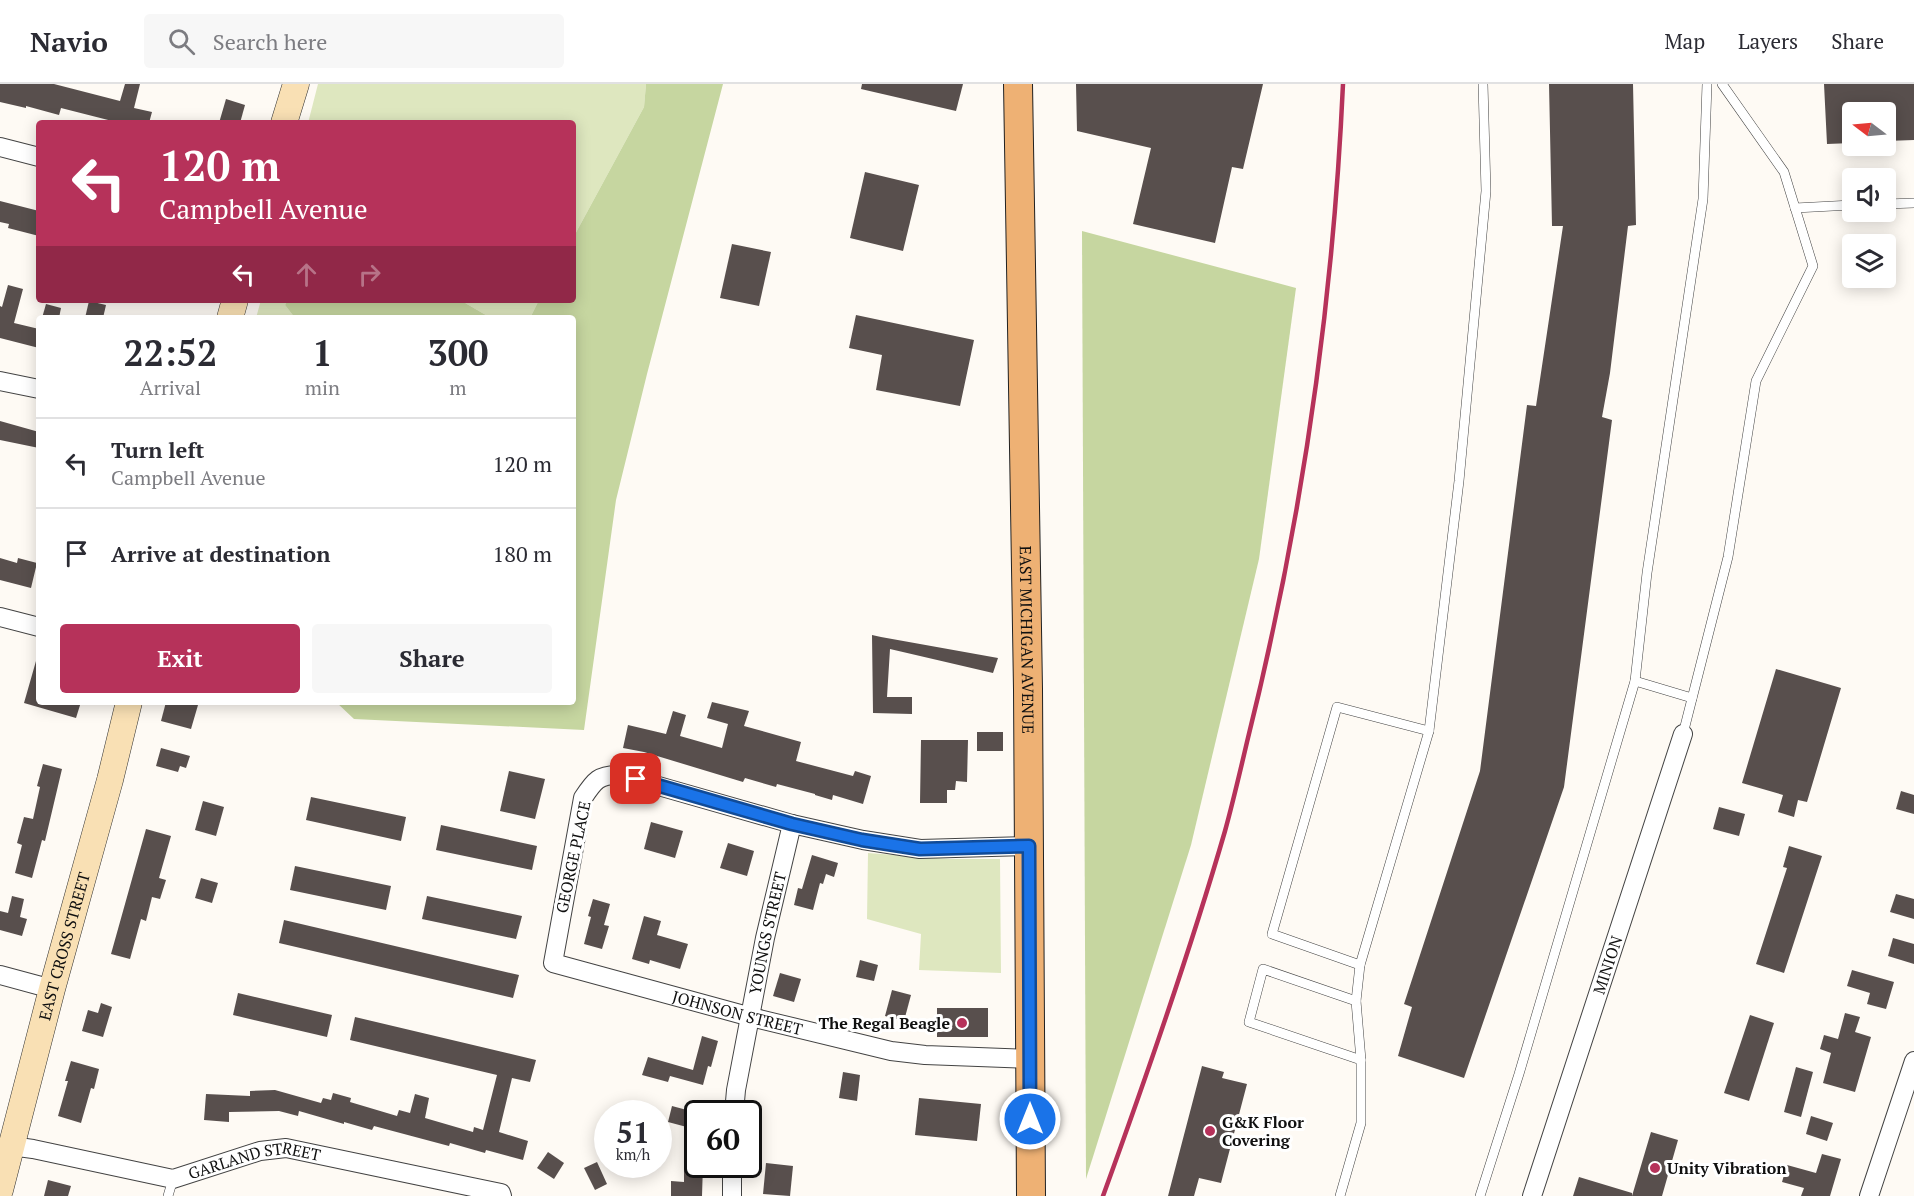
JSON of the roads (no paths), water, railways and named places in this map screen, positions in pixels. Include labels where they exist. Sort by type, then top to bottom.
[{"type":"main road","name":"EAST MICHIGAN AVENUE","points":[[1018,84],[1026,497],[1031,1196]]},
{"type":"street","points":[[286,120],[296,84]]},
{"type":"street","points":[[0,147],[36,156]]},
{"type":"street","points":[[0,381],[36,387]]},
{"type":"street","points":[[0,617],[36,626]]},
{"type":"street","name":"EAST CROSS STREET","points":[[0,1190],[128,705]]},
{"type":"street","name":"MINION","points":[[1532,1196],[1683,734]]},
{"type":"street","name":"GEORGE PLACE","points":[[553,963],[583,798],[592,783],[606,774],[620,775],[792,824]]},
{"type":"street","points":[[792,824],[862,840],[920,849],[1029,846]]},
{"type":"street","name":"YOUNGS STREET","points":[[735,1100],[765,938],[792,824]]},
{"type":"street","name":"JOHNSON STREET","points":[[553,963],[751,1017],[891,1051],[936,1056],[1030,1059]]},
{"type":"street","points":[[0,975],[52,989]]},
{"type":"street","points":[[1869,1196],[1914,1061]]},
{"type":"street","name":"GARLAND STREET","points":[[11,1146],[33,1149],[171,1188],[260,1151],[286,1148],[503,1195]]},
{"type":"street","points":[[732,1178],[732,1196]]},
{"type":"lane","points":[[1340,1196],[1361,1124],[1361,1060],[1356,1001],[1360,965],[1429,731],[1459,481],[1486,191],[1483,84]]},
{"type":"lane","points":[[1480,1196],[1519,1074],[1635,681],[1647,573],[1703,199],[1707,84]]},
{"type":"lane","points":[[1683,734],[1728,557],[1756,381],[1813,266],[1784,172],[1722,84]]},
{"type":"lane","points":[[1896,203],[1914,202]]},
{"type":"lane","points":[[1795,208],[1842,206]]},
{"type":"lane","points":[[1635,681],[1692,698]]},
{"type":"lane","points":[[1360,965],[1272,934],[1337,707],[1429,731]]},
{"type":"lane","points":[[1356,1001],[1263,969],[1249,1022],[1361,1060]]},
{"type":"railway","points":[[1103,1196],[1197,923],[1231,809],[1266,661],[1283,580],[1312,415],[1331,250],[1343,84]]},
{"type":"place","name":"The Regal Beagle","points":[[962,1023]]},
{"type":"place","name":"G&K Floor Covering","points":[[1210,1131]]},
{"type":"place","name":"Unity Vibration","points":[[1655,1168]]}]
